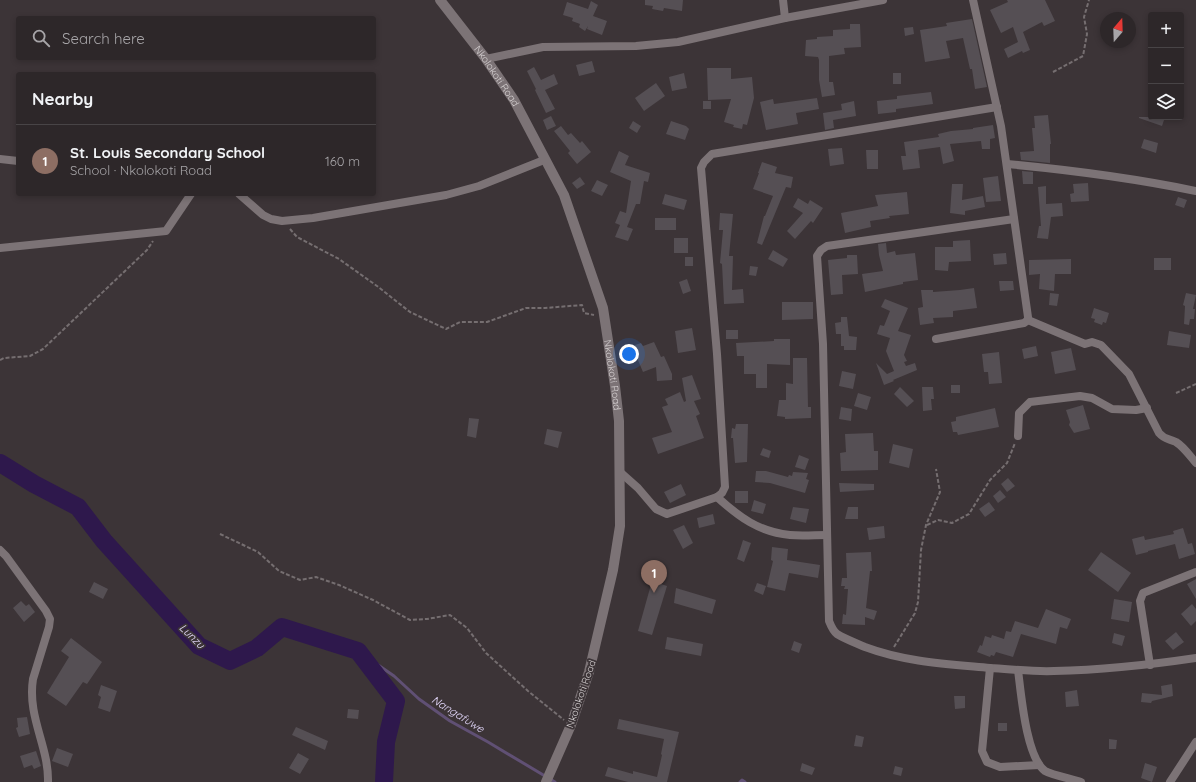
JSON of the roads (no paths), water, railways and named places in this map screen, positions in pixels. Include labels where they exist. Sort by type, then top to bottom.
[{"type":"main road","name":"Nkolokoti Road","points":[[440,0],[486,59],[514,100],[544,160],[564,195],[603,308],[619,421],[620,526],[613,570],[589,672],[571,725],[546,782]]},
{"type":"street","points":[[783,0],[785,18]]},
{"type":"street","points":[[486,59],[543,47],[624,47],[678,42],[785,18],[883,0]]},
{"type":"street","points":[[936,339],[1024,324],[1028,320],[1028,311],[1007,164],[997,107],[974,0]]},
{"type":"street","points":[[620,472],[638,488],[656,509],[667,514],[717,497],[722,493],[724,487],[717,354],[701,168],[704,162],[712,154],[997,107]]},
{"type":"street","points":[[0,160],[16,161]]},
{"type":"street","points":[[241,196],[263,215],[271,219],[282,221],[313,218],[446,195],[479,186],[544,160]]},
{"type":"street","points":[[1007,164],[1069,170],[1196,191]]},
{"type":"street","points":[[0,248],[166,230],[190,196]]},
{"type":"street","points":[[1014,219],[827,246],[821,250],[817,256],[823,344],[829,621],[831,628],[837,634],[856,643],[890,655],[926,662],[990,668],[1053,671],[1150,665],[1196,658]]},
{"type":"street","points":[[1028,320],[1085,344],[1092,342],[1101,345],[1129,374],[1159,433],[1164,439],[1176,442],[1196,463]]},
{"type":"street","points":[[1018,436],[1019,412],[1030,402],[1080,396],[1092,398],[1112,409],[1136,410],[1147,408]]},
{"type":"street","points":[[717,497],[736,514],[751,524],[764,529],[790,535],[827,535]]},
{"type":"street","points":[[0,550],[46,611],[50,619],[31,688],[31,700],[39,737],[48,768],[48,782]]},
{"type":"street","points":[[1150,665],[1140,601],[1141,596],[1143,593],[1196,572]]},
{"type":"street","points":[[990,668],[982,751],[987,762],[1000,767],[1039,765]]},
{"type":"street","points":[[1018,670],[1026,722],[1034,755],[1039,765],[1046,772],[1081,782]]},
{"type":"street","points":[[1170,782],[1196,742]]},
{"type":"waterway","name":"Lunzu","points":[[0,463],[34,484],[78,507],[104,541],[199,646],[230,661],[257,648],[282,627],[358,651],[396,701],[386,742],[384,782]]},
{"type":"waterway","name":"Nangafuwe","points":[[358,651],[394,676],[419,699],[450,721],[555,782]]},
{"type":"waterway","name":"Nangafuwe","points":[[740,782],[742,780],[745,782]]},
{"type":"place","name":"St. Louis Secondary School","points":[[654,593]]}]
